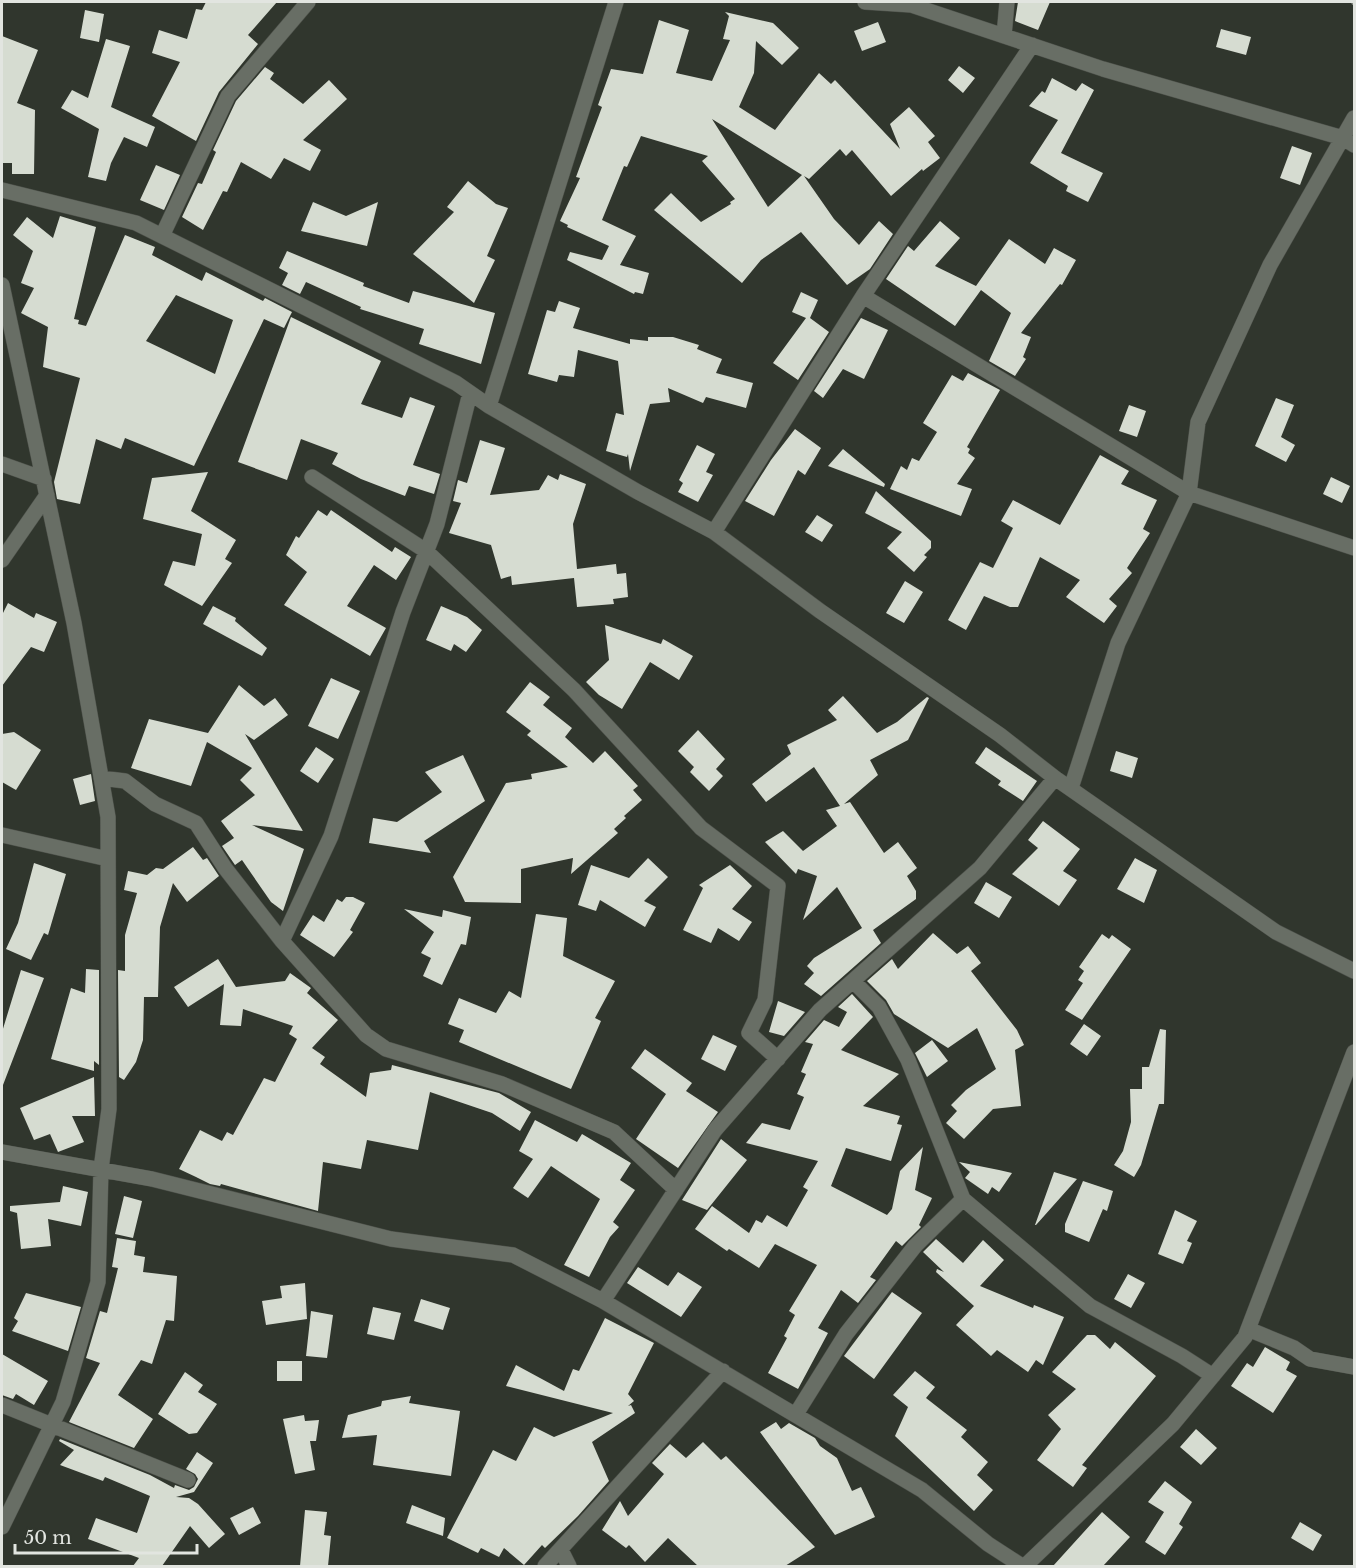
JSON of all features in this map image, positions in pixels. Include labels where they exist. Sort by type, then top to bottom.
[{"type":"street","points":[[162,236],[228,96],[308,2]]},
{"type":"street","points":[[489,406],[616,2]]},
{"type":"street","points":[[865,2],[911,5],[1103,69],[1349,142]]},
{"type":"street","points":[[1004,36],[1007,2]]},
{"type":"street","points":[[714,532],[863,296],[1032,45]]},
{"type":"street","points":[[1071,788],[1118,643],[1189,493],[1198,422],[1270,265],[1349,142],[1354,118]]},
{"type":"street","points":[[2,190],[136,223],[470,393],[638,492],[714,532],[820,611],[1000,735],[1055,778],[1276,932],[1354,971]]},
{"type":"street","points":[[2,285],[74,624],[108,817],[109,1109],[101,1169],[98,1282],[63,1402],[50,1424],[2,1527]]},
{"type":"street","points":[[863,296],[1189,493],[1354,548]]},
{"type":"street","points":[[282,940],[331,836],[393,642],[440,513],[470,393]]},
{"type":"street","points":[[2,464],[44,479]]},
{"type":"street","points":[[312,477],[426,551],[574,690],[701,828],[778,886],[765,1000],[749,1033],[778,1059]]},
{"type":"street","points":[[2,560],[47,495]]},
{"type":"street","points":[[101,778],[125,781],[155,804],[196,823],[225,868],[282,940],[328,996],[366,1035],[386,1049],[502,1084],[614,1132],[676,1190]]},
{"type":"street","points":[[603,1301],[715,1130],[820,1010],[980,868],[1055,778]]},
{"type":"street","points":[[2,835],[108,859]]},
{"type":"street","points":[[853,981],[879,1007],[908,1060],[963,1199],[1090,1306],[1182,1356],[1213,1376]]},
{"type":"street","points":[[2,1152],[152,1179],[391,1239],[513,1255],[603,1301],[922,1490],[1016,1565],[1173,1424],[1245,1336],[1354,1052]]},
{"type":"street","points":[[796,1414],[852,1325],[915,1246],[963,1199]]},
{"type":"street","points":[[1248,1329],[1294,1348],[1310,1359],[1354,1367]]},
{"type":"street","points":[[545,1566],[723,1371]]},
{"type":"street","points":[[2,1405],[188,1480]]},
{"type":"street","points":[[561,1550],[569,1566]]},
{"type":"building","points":[[206,2],[277,2],[248,35],[258,44],[219,92],[196,141],[152,116],[180,62],[152,53],[159,30],[187,39],[196,9],[202,10]]},
{"type":"building","points":[[1018,2],[1050,2],[1038,30],[1015,21]]},
{"type":"building","points":[[85,10],[104,14],[99,42],[80,38]]},
{"type":"building","points":[[725,12],[773,23],[799,48],[782,65],[756,41],[754,73],[739,107],[775,130],[819,73],[831,84],[835,80],[900,149],[890,124],[909,107],[935,136],[928,142],[940,158],[923,171],[922,169],[891,196],[852,150],[846,156],[840,149],[809,179],[804,176],[834,219],[859,245],[879,221],[893,234],[870,269],[847,285],[801,232],[761,260],[742,283],[654,210],[671,193],[701,222],[731,204],[730,202],[735,199],[702,161],[708,156],[641,136],[627,167],[624,166],[602,220],[636,236],[620,265],[649,273],[643,294],[635,292],[634,294],[567,260],[570,252],[602,260],[609,246],[567,227],[568,225],[560,221],[580,178],[576,177],[602,107],[598,105],[611,69],[643,74],[659,20],[689,30],[676,73],[712,81],[730,40],[723,39],[729,16]],"holes":[[[712,119],[802,175],[768,207]]]},
{"type":"building","points":[[878,22],[886,42],[862,51],[854,31]]},
{"type":"building","points":[[1221,29],[1251,37],[1246,55],[1216,47]]},
{"type":"building","points":[[2,36],[38,50],[17,103],[35,110],[34,174],[12,174],[12,163],[2,163]]},
{"type":"building","points":[[106,39],[130,46],[111,107],[155,127],[147,147],[124,137],[111,163],[106,181],[88,177],[99,129],[61,108],[72,90],[88,98]]},
{"type":"building","points":[[959,66],[975,78],[963,93],[948,80]]},
{"type":"building","points":[[265,67],[274,73],[270,79],[303,104],[329,80],[347,99],[303,140],[321,150],[310,171],[284,158],[271,179],[241,162],[227,192],[223,191],[203,230],[182,217],[198,183],[202,184],[216,152],[213,150],[236,101]]},
{"type":"building","points":[[1052,78],[1076,91],[1082,83],[1094,90],[1061,153],[1103,173],[1088,202],[1066,191],[1068,186],[1030,163],[1058,120],[1029,106],[1042,91],[1045,93]]},
{"type":"building","points":[[1292,146],[1312,153],[1300,185],[1280,178]]},
{"type":"building","points":[[156,165],[180,175],[164,210],[140,200]]},
{"type":"building","points":[[468,181],[496,204],[508,208],[487,256],[495,260],[474,303],[413,254],[454,212],[447,207]]},
{"type":"building","points":[[313,202],[346,216],[378,202],[367,246],[301,231]]},
{"type":"building","points":[[60,216],[96,227],[74,319],[79,320],[78,324],[86,326],[125,235],[155,247],[152,255],[202,281],[206,272],[263,301],[265,298],[292,312],[284,328],[264,319],[194,466],[125,438],[121,449],[96,439],[80,504],[57,499],[54,482],[80,378],[43,367],[48,327],[21,313],[34,288],[21,283],[33,251],[13,235],[27,217],[53,238]],"holes":[[[176,295],[233,320],[215,374],[146,341]]]},
{"type":"building","points":[[940,221],[960,238],[935,266],[976,286],[1009,239],[1045,264],[1054,248],[1076,260],[1062,285],[1060,284],[1021,333],[1031,337],[1023,357],[1026,359],[1015,376],[989,361],[1011,313],[981,290],[955,326],[886,279],[908,246],[914,251]]},
{"type":"building","points":[[287,251],[364,283],[363,286],[409,303],[413,291],[495,313],[481,364],[419,344],[424,329],[360,309],[361,307],[306,282],[300,294],[282,285],[288,273],[279,268]]},
{"type":"building","points":[[801,292],[818,300],[810,318],[829,332],[798,380],[773,363],[806,318],[792,312]]},
{"type":"building","points":[[559,301],[580,308],[573,328],[630,344],[630,339],[648,341],[648,337],[673,337],[699,345],[697,349],[722,359],[716,373],[753,383],[746,408],[706,397],[703,403],[668,388],[670,402],[650,404],[630,471],[628,454],[627,457],[606,451],[616,413],[624,415],[618,361],[578,350],[574,377],[559,375],[557,382],[528,374],[547,310],[555,312]]},
{"type":"building","points":[[291,317],[381,361],[361,404],[402,418],[410,397],[435,406],[413,465],[440,474],[434,494],[409,486],[405,496],[361,479],[332,464],[338,453],[301,439],[287,480],[238,462]]},
{"type":"building","points":[[861,318],[888,330],[864,379],[843,369],[823,398],[814,391]]},
{"type":"building","points":[[968,373],[1000,390],[967,447],[970,449],[968,453],[975,458],[957,484],[972,489],[961,516],[890,489],[901,466],[907,470],[912,458],[919,461],[937,432],[923,423],[952,375],[963,381]]},
{"type":"building","points":[[1276,398],[1294,405],[1281,437],[1295,445],[1286,462],[1255,446]]},
{"type":"building","points":[[1129,405],[1146,411],[1137,437],[1119,431]]},
{"type":"building","points":[[795,429],[821,448],[805,475],[798,470],[774,516],[745,501],[771,460]]},
{"type":"building","points":[[480,440],[505,448],[490,495],[539,490],[548,475],[558,480],[560,474],[586,484],[573,524],[577,569],[616,564],[617,574],[626,573],[628,597],[613,599],[614,604],[577,607],[574,578],[512,585],[511,576],[501,579],[491,545],[449,533],[461,503],[453,501],[458,480],[467,483]]},
{"type":"building","points":[[697,445],[715,454],[706,472],[713,475],[698,502],[678,492],[683,483],[679,480]]},
{"type":"building","points":[[843,449],[885,484],[884,487],[828,466]]},
{"type":"building","points":[[1100,455],[1129,471],[1121,484],[1157,500],[1143,529],[1150,533],[1127,568],[1132,573],[1109,599],[1117,606],[1104,623],[1066,597],[1080,580],[1040,557],[1018,607],[1010,607],[984,596],[966,630],[948,620],[980,562],[993,568],[1013,528],[1001,521],[1013,500],[1060,525]]},
{"type":"building","points":[[208,472],[191,511],[236,540],[225,559],[232,563],[202,606],[164,585],[173,561],[195,566],[202,534],[143,519],[152,478]]},
{"type":"building","points":[[1331,477],[1350,486],[1342,503],[1323,494]]},
{"type":"building","points":[[876,491],[931,541],[931,548],[924,555],[927,557],[914,572],[887,548],[902,532],[865,513]]},
{"type":"building","points":[[318,510],[327,516],[331,510],[392,552],[395,547],[411,557],[396,580],[374,565],[347,606],[386,628],[370,656],[284,605],[307,572],[286,555],[296,536],[299,538]]},
{"type":"building","points":[[817,515],[833,525],[822,542],[805,532]]},
{"type":"building","points":[[905,581],[923,592],[904,623],[886,613]]},
{"type":"building","points":[[8,603],[34,618],[36,613],[57,622],[44,652],[31,647],[2,686],[2,615]]},
{"type":"building","points":[[213,606],[236,618],[235,621],[267,648],[262,656],[203,624]]},
{"type":"building","points":[[441,606],[467,617],[482,630],[466,652],[454,644],[451,651],[426,640]]},
{"type":"building","points":[[605,625],[661,644],[663,639],[693,656],[679,680],[650,662],[622,709],[599,695],[586,682],[609,660]]},
{"type":"building","points":[[331,678],[360,691],[338,739],[308,726]]},
{"type":"building","points":[[530,682],[550,697],[543,705],[572,728],[565,737],[593,763],[605,751],[638,786],[633,790],[642,800],[624,816],[626,818],[614,829],[618,833],[571,874],[573,858],[521,869],[521,903],[465,902],[453,877],[506,783],[532,779],[531,774],[568,767],[527,735],[531,731],[506,712]]},
{"type":"building","points":[[239,685],[264,706],[275,698],[288,715],[254,740],[245,734],[303,831],[252,825],[304,849],[283,911],[271,902],[242,860],[235,865],[222,846],[234,838],[221,821],[255,795],[240,780],[252,768],[207,742],[191,786],[131,768],[149,719],[208,733]]},
{"type":"building","points":[[843,696],[877,733],[897,722],[927,697],[929,698],[908,740],[870,760],[878,775],[844,804],[850,802],[884,853],[898,842],[917,868],[907,876],[916,891],[916,899],[873,930],[881,943],[821,996],[804,984],[814,973],[807,966],[814,958],[862,928],[837,887],[803,920],[817,876],[798,869],[796,874],[765,842],[783,831],[803,851],[837,826],[826,810],[840,806],[814,767],[766,802],[752,784],[791,754],[787,745],[837,720],[828,710]]},
{"type":"building","points":[[698,730],[725,759],[716,769],[723,776],[709,791],[690,772],[694,767],[678,751]]},
{"type":"building","points":[[14,732],[41,750],[16,790],[2,782],[2,734]]},
{"type":"building","points":[[316,747],[334,759],[318,783],[300,771]]},
{"type":"building","points":[[986,747],[1037,781],[1023,801],[998,785],[1001,781],[975,763]]},
{"type":"building","points":[[1116,751],[1138,758],[1132,778],[1110,771]]},
{"type":"building","points":[[463,755],[485,801],[424,841],[431,853],[369,843],[373,818],[397,822],[442,792],[425,772]]},
{"type":"building","points":[[91,774],[95,801],[80,805],[73,779]]},
{"type":"building","points":[[1043,821],[1080,849],[1063,871],[1077,880],[1059,906],[1012,874],[1038,848],[1028,840]]},
{"type":"building","points":[[193,847],[203,860],[207,858],[219,876],[187,902],[173,883],[160,927],[158,997],[144,997],[143,1040],[136,1062],[124,1080],[119,1077],[118,970],[125,971],[125,935],[137,893],[124,890],[128,871],[147,875],[156,868],[163,869]]},
{"type":"building","points":[[648,858],[668,877],[644,901],[656,907],[645,927],[600,900],[596,911],[578,905],[591,865],[629,878]]},
{"type":"building","points":[[1135,858],[1157,870],[1144,903],[1117,889]]},
{"type":"building","points":[[34,863],[66,874],[48,935],[44,933],[31,960],[6,949],[18,923]]},
{"type":"building","points":[[730,865],[752,886],[732,909],[752,922],[739,941],[718,928],[711,943],[683,930],[703,888],[699,885]]},
{"type":"building","points":[[986,882],[1012,897],[999,918],[974,903]]},
{"type":"building","points":[[346,897],[353,897],[365,903],[350,930],[353,932],[334,957],[300,935],[313,915],[324,922],[337,899],[342,902]]},
{"type":"building","points":[[404,909],[442,917],[443,910],[471,917],[466,945],[461,944],[442,985],[423,976],[431,958],[421,953],[434,932]]},
{"type":"building","points":[[536,914],[567,918],[563,956],[615,981],[595,1018],[601,1021],[571,1089],[459,1042],[464,1030],[448,1024],[459,998],[496,1013],[509,991],[521,998]]},
{"type":"building","points":[[933,933],[957,954],[968,946],[981,963],[971,971],[1017,1030],[1024,1045],[1015,1050],[1021,1106],[993,1109],[964,1139],[946,1123],[957,1111],[951,1105],[966,1090],[996,1069],[977,1028],[948,1048],[894,1014],[886,1000],[867,981],[892,959],[898,969]]},
{"type":"building","points":[[1102,934],[1109,939],[1112,935],[1131,949],[1082,1020],[1065,1010],[1083,983],[1078,980],[1084,971],[1079,967]]},
{"type":"building","points":[[218,959],[236,987],[285,981],[290,973],[311,988],[307,993],[338,1020],[312,1048],[325,1057],[320,1064],[366,1097],[370,1073],[391,1070],[392,1065],[499,1093],[531,1112],[520,1131],[492,1113],[430,1092],[418,1150],[367,1140],[361,1169],[323,1162],[318,1211],[221,1184],[220,1186],[210,1184],[179,1169],[200,1130],[222,1141],[227,1132],[233,1135],[264,1078],[275,1082],[297,1039],[289,1034],[293,1026],[243,1009],[241,1026],[220,1025],[224,984],[188,1007],[174,987]]},
{"type":"building","points":[[86,969],[99,970],[99,1065],[94,1061],[94,1071],[51,1059],[71,988],[85,993]]},
{"type":"building","points":[[21,970],[44,978],[3,1085],[2,1032]]},
{"type":"building","points":[[852,994],[873,1017],[841,1050],[899,1074],[863,1106],[900,1116],[897,1124],[902,1125],[891,1161],[846,1148],[831,1186],[887,1215],[892,1209],[900,1171],[923,1147],[915,1190],[932,1198],[919,1225],[921,1227],[902,1246],[896,1241],[870,1277],[876,1280],[858,1303],[841,1290],[818,1328],[828,1333],[798,1389],[768,1373],[787,1338],[784,1336],[795,1315],[789,1311],[817,1265],[775,1244],[759,1268],[729,1249],[727,1251],[695,1229],[712,1206],[749,1233],[756,1220],[762,1223],[767,1215],[787,1227],[808,1190],[803,1187],[818,1161],[746,1143],[762,1123],[790,1130],[804,1097],[797,1094],[806,1074],[801,1072],[813,1044],[805,1042],[824,1020],[839,1027],[847,1012],[838,1007]]},
{"type":"building","points":[[778,1001],[805,1012],[784,1036],[769,1032]]},
{"type":"building","points":[[1084,1024],[1101,1036],[1087,1056],[1070,1044]]},
{"type":"building","points":[[1160,1029],[1166,1030],[1164,1104],[1159,1104],[1141,1165],[1134,1177],[1114,1165],[1123,1151],[1131,1122],[1130,1089],[1142,1089],[1142,1067],[1149,1067]]},
{"type":"building","points":[[713,1035],[737,1046],[725,1071],[701,1059]]},
{"type":"building","points":[[932,1040],[948,1061],[927,1077],[915,1053]]},
{"type":"building","points":[[645,1049],[692,1083],[686,1091],[718,1112],[678,1168],[636,1139],[666,1094],[631,1068]]},
{"type":"building","points":[[94,1077],[95,1116],[72,1116],[84,1142],[58,1152],[50,1134],[34,1140],[20,1108]]},
{"type":"building","points":[[535,1120],[577,1142],[582,1134],[631,1163],[620,1180],[635,1190],[613,1222],[619,1227],[610,1237],[589,1277],[564,1265],[600,1199],[551,1166],[528,1198],[513,1188],[533,1159],[519,1151]]},
{"type":"building","points":[[721,1139],[747,1160],[707,1210],[682,1200]]},
{"type":"building","points":[[959,1162],[1012,1173],[999,1192],[992,1187],[988,1194],[965,1178],[970,1172]]},
{"type":"building","points":[[1054,1172],[1077,1179],[1035,1225]]},
{"type":"building","points":[[1083,1181],[1113,1191],[1107,1211],[1103,1209],[1089,1242],[1065,1232],[1065,1224]]},
{"type":"building","points":[[63,1186],[88,1192],[81,1226],[48,1219],[51,1246],[21,1249],[17,1213],[10,1211],[10,1206],[60,1202]]},
{"type":"building","points":[[124,1196],[142,1201],[133,1238],[115,1234]]},
{"type":"building","points":[[1175,1210],[1197,1221],[1187,1241],[1192,1243],[1183,1264],[1158,1254]]},
{"type":"building","points":[[117,1238],[136,1241],[134,1255],[145,1257],[143,1272],[177,1276],[174,1321],[166,1320],[152,1364],[141,1360],[118,1395],[153,1419],[134,1448],[69,1422],[100,1363],[86,1358],[100,1311],[107,1313],[118,1268],[112,1267]]},
{"type":"building","points":[[936,1239],[963,1263],[983,1240],[1004,1260],[980,1286],[1033,1308],[1034,1305],[1064,1317],[1043,1365],[1036,1360],[1028,1372],[997,1350],[991,1356],[956,1325],[974,1306],[936,1272],[937,1269],[944,1272],[923,1252]]},
{"type":"building","points":[[638,1267],[668,1286],[678,1272],[702,1287],[681,1317],[627,1283]]},
{"type":"building","points":[[1128,1274],[1145,1283],[1131,1308],[1114,1299]]},
{"type":"building","points":[[305,1283],[307,1319],[266,1325],[262,1301],[282,1298],[280,1286]]},
{"type":"building","points":[[892,1292],[922,1313],[874,1379],[844,1356]]},
{"type":"building","points":[[26,1293],[81,1307],[68,1351],[12,1331],[18,1321],[14,1318]]},
{"type":"building","points":[[421,1299],[450,1308],[443,1330],[414,1321]]},
{"type":"building","points":[[373,1307],[401,1313],[394,1340],[367,1334]]},
{"type":"building","points":[[311,1311],[333,1315],[327,1358],[306,1356]]},
{"type":"building","points":[[605,1318],[654,1343],[628,1394],[634,1401],[628,1406],[631,1405],[635,1413],[592,1442],[609,1481],[578,1516],[545,1548],[542,1545],[524,1565],[504,1548],[499,1557],[481,1548],[478,1553],[447,1538],[493,1450],[516,1461],[534,1427],[554,1437],[613,1413],[506,1386],[516,1365],[564,1391],[573,1369],[579,1371]]},
{"type":"building","points":[[1087,1335],[1095,1335],[1110,1349],[1115,1342],[1156,1376],[1082,1465],[1087,1468],[1073,1487],[1037,1460],[1061,1429],[1048,1415],[1076,1389],[1052,1372]]},
{"type":"building","points":[[1265,1347],[1290,1362],[1286,1370],[1297,1376],[1273,1413],[1231,1386],[1247,1363],[1253,1367]]},
{"type":"building","points":[[2,1354],[48,1381],[34,1405],[16,1394],[13,1399],[2,1395]]},
{"type":"building","points":[[277,1361],[302,1361],[302,1381],[277,1381]]},
{"type":"building","points":[[915,1371],[935,1387],[926,1398],[967,1430],[961,1437],[988,1462],[977,1475],[993,1490],[974,1511],[895,1436],[908,1407],[893,1395]]},
{"type":"building","points":[[185,1372],[203,1385],[198,1392],[217,1404],[197,1433],[189,1434],[158,1414]]},
{"type":"building","points":[[411,1396],[409,1403],[460,1411],[451,1476],[373,1465],[377,1435],[342,1438],[348,1415],[381,1406],[382,1401]]},
{"type":"building","points":[[304,1415],[305,1421],[319,1420],[316,1441],[310,1441],[315,1470],[295,1474],[283,1419]]},
{"type":"building","points":[[776,1422],[781,1429],[789,1423],[815,1438],[820,1446],[837,1458],[852,1491],[861,1487],[875,1517],[835,1535],[760,1432]]},
{"type":"building","points":[[1196,1429],[1217,1448],[1201,1465],[1180,1447]]},
{"type":"building","points":[[60,1439],[150,1475],[174,1488],[175,1485],[189,1490],[194,1487],[198,1479],[195,1474],[186,1469],[197,1452],[213,1463],[194,1492],[176,1497],[189,1498],[198,1504],[225,1534],[209,1548],[190,1526],[162,1566],[133,1566],[139,1558],[88,1539],[96,1518],[137,1533],[150,1496],[105,1477],[103,1481],[60,1465],[74,1450],[59,1441]]},
{"type":"building","points":[[703,1442],[721,1460],[726,1456],[815,1547],[785,1566],[698,1566],[668,1538],[645,1562],[629,1545],[626,1548],[602,1530],[620,1501],[628,1516],[664,1474],[652,1463],[670,1444],[686,1458]]},
{"type":"building","points":[[1165,1481],[1192,1502],[1179,1524],[1183,1527],[1165,1555],[1145,1542],[1164,1512],[1148,1502]]},
{"type":"building","points":[[412,1505],[445,1518],[443,1536],[406,1523]]},
{"type":"building","points":[[253,1507],[261,1523],[239,1535],[230,1518]]},
{"type":"building","points":[[305,1510],[327,1512],[324,1535],[331,1536],[328,1566],[300,1566]]},
{"type":"building","points":[[1102,1512],[1130,1537],[1103,1566],[1053,1566]]},
{"type":"building","points":[[1300,1522],[1322,1535],[1313,1551],[1291,1538]]}]
